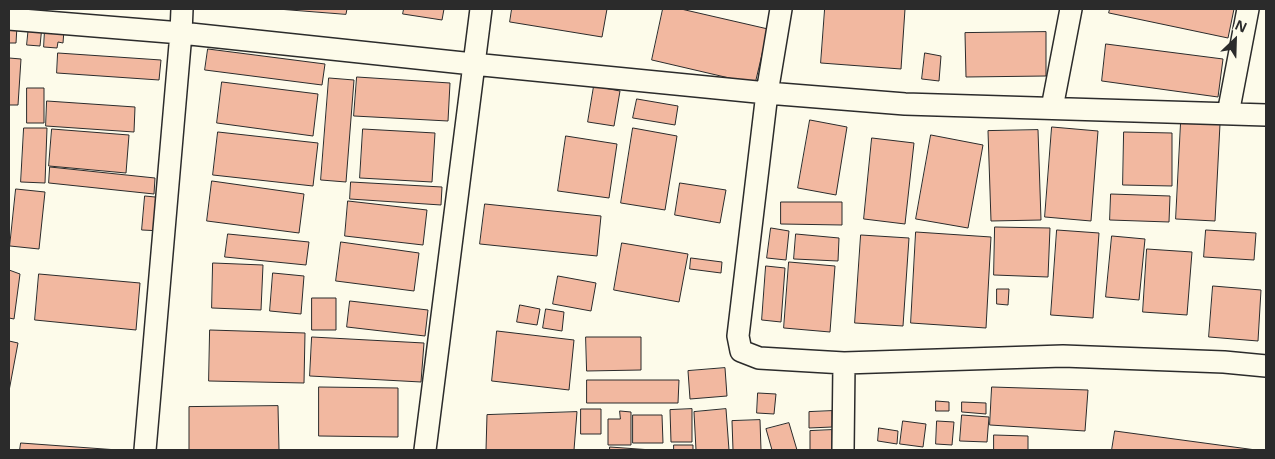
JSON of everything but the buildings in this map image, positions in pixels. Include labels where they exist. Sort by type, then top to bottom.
[{"type":"street","points":[[146,450],[182,9]]},
{"type":"street","points":[[425,450],[481,9]]},
{"type":"street","points":[[781,9],[767,94],[738,336],[741,351],[759,358],[844,363],[1063,356],[1224,362],[1266,366]]},
{"type":"street","points":[[1052,108],[1071,9]]},
{"type":"street","points":[[1228,114],[1248,9]]},
{"type":"street","points":[[9,19],[181,33],[767,94],[905,104],[1266,115]]},
{"type":"street","points":[[843,450],[844,363]]}]
